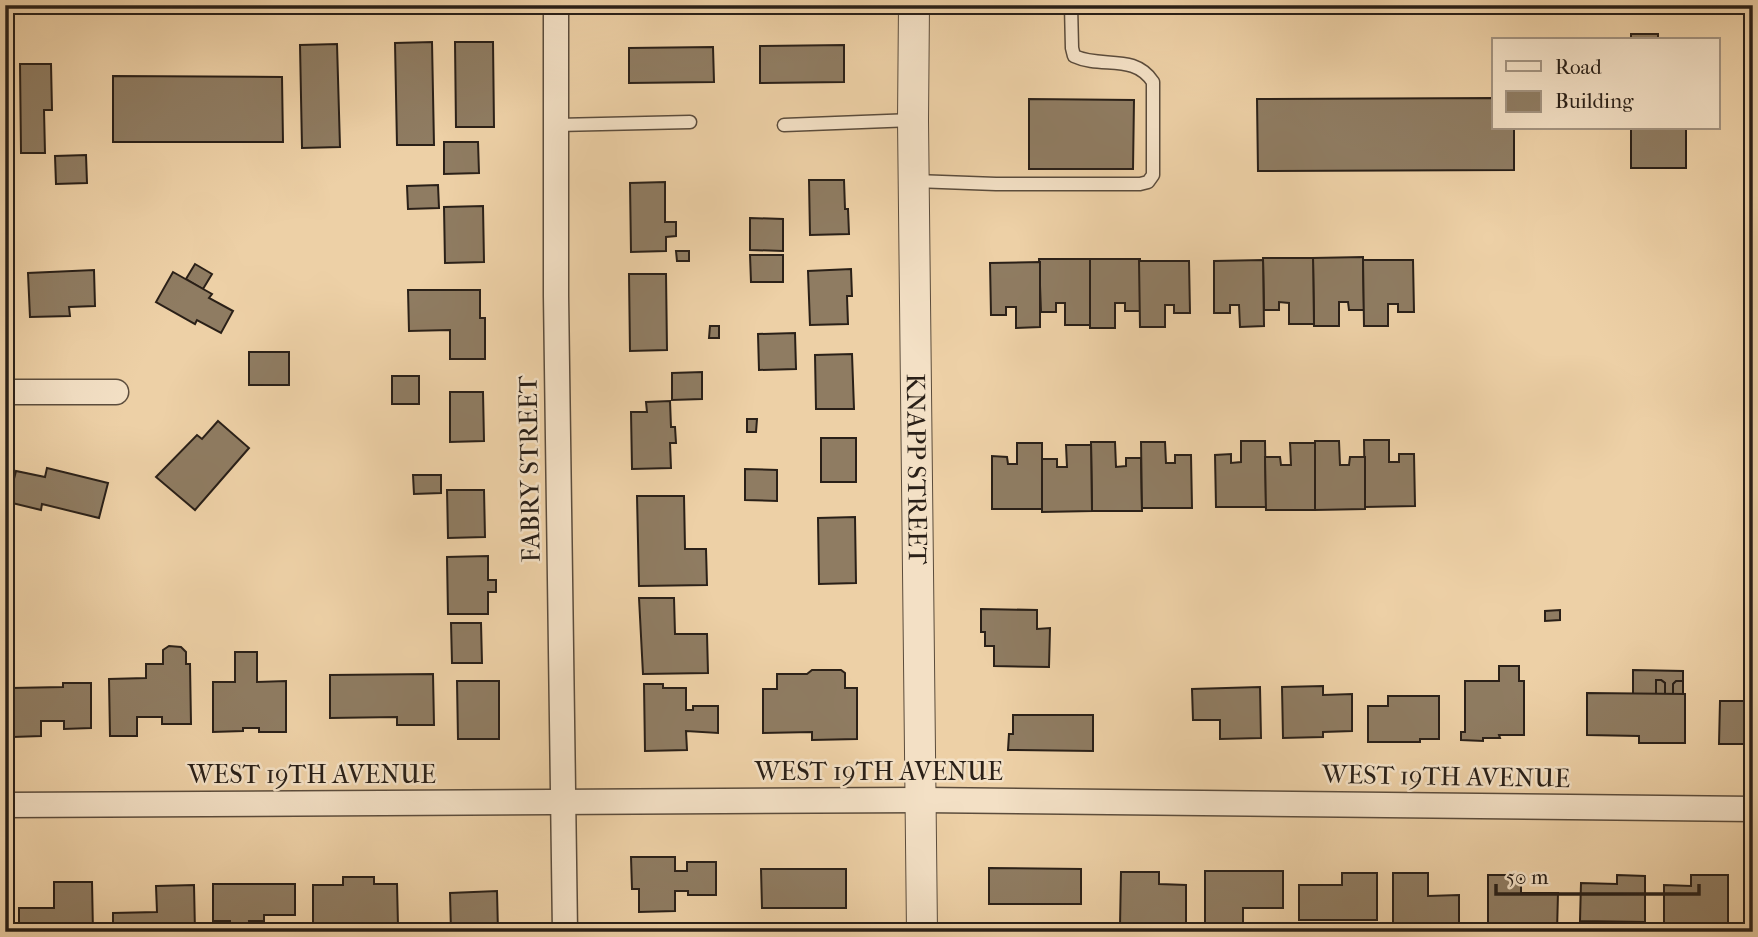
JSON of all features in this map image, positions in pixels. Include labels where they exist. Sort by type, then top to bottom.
[{"type":"street","name":"FABRY STREET","points":[[556,5],[556,296],[565,932]]},
{"type":"street","name":"KNAPP STREET","points":[[914,5],[922,932]]},
{"type":"street","points":[[5,392],[116,392]]},
{"type":"street","name":"WEST 19TH AVENUE","points":[[5,805],[922,800],[1753,808]]},
{"type":"lane","points":[[915,181],[996,184],[1148,182],[1153,175],[1153,82],[1145,70],[1132,64],[1084,61],[1074,56],[1071,5]]},
{"type":"lane","points":[[784,125],[914,120]]},
{"type":"lane","points":[[557,125],[690,122]]},
{"type":"building","points":[[1631,34],[1658,34],[1658,38],[1631,38]]},
{"type":"building","points":[[432,42],[434,145],[397,145],[395,43]]},
{"type":"building","points":[[455,42],[493,42],[494,127],[456,127]]},
{"type":"building","points":[[337,44],[340,147],[302,148],[300,45]]},
{"type":"building","points":[[844,45],[844,82],[760,83],[760,46]]},
{"type":"building","points":[[713,47],[714,82],[629,83],[629,48]]},
{"type":"building","points":[[20,64],[51,64],[52,110],[44,110],[45,153],[21,153]]},
{"type":"building","points":[[113,76],[282,77],[283,142],[113,142]]},
{"type":"building","points":[[1492,98],[1492,130],[1514,130],[1514,170],[1258,171],[1257,99]]},
{"type":"building","points":[[1029,99],[1134,100],[1133,169],[1029,169]]},
{"type":"building","points":[[1631,130],[1686,130],[1686,168],[1631,168]]},
{"type":"building","points":[[444,142],[478,142],[479,173],[444,174]]},
{"type":"building","points":[[86,155],[87,183],[56,184],[55,156]]},
{"type":"building","points":[[809,180],[844,180],[849,234],[810,235]]},
{"type":"building","points":[[665,182],[665,222],[676,222],[676,236],[666,237],[666,251],[631,252],[630,183]]},
{"type":"building","points":[[438,185],[439,208],[408,209],[407,186]]},
{"type":"building","points":[[483,206],[484,262],[445,263],[444,207]]},
{"type":"building","points":[[750,218],[783,219],[783,251],[750,250]]},
{"type":"building","points":[[676,251],[689,251],[689,261],[677,261]]},
{"type":"building","points":[[750,255],[783,255],[783,282],[751,282]]},
{"type":"building","points":[[1363,257],[1364,310],[1349,310],[1348,302],[1339,302],[1339,326],[1314,326],[1313,258]]},
{"type":"building","points":[[1263,258],[1313,258],[1314,324],[1289,324],[1289,303],[1279,302],[1279,310],[1264,310]]},
{"type":"building","points":[[1039,259],[1090,259],[1090,325],[1065,325],[1065,303],[1056,303],[1056,312],[1041,312]]},
{"type":"building","points":[[1090,259],[1140,259],[1140,311],[1125,311],[1125,303],[1115,303],[1115,328],[1090,328]]},
{"type":"building","points":[[1263,260],[1264,326],[1240,327],[1239,305],[1230,305],[1230,313],[1214,313],[1214,261]]},
{"type":"building","points":[[1363,260],[1413,260],[1414,312],[1398,312],[1398,304],[1388,304],[1388,326],[1364,326]]},
{"type":"building","points":[[1139,261],[1189,261],[1190,313],[1174,313],[1174,305],[1165,305],[1165,327],[1140,327]]},
{"type":"building","points":[[1040,262],[1040,327],[1016,328],[1016,307],[1006,307],[1006,315],[991,315],[990,263]]},
{"type":"building","points":[[195,264],[212,274],[203,289],[186,279]]},
{"type":"building","points":[[851,269],[852,296],[847,296],[848,324],[810,325],[808,271]]},
{"type":"building","points":[[94,270],[95,306],[69,307],[70,316],[30,317],[28,273]]},
{"type":"building","points":[[173,272],[212,294],[209,298],[233,311],[221,333],[197,320],[195,324],[156,302]]},
{"type":"building","points":[[629,274],[666,274],[667,350],[630,351]]},
{"type":"building","points":[[408,290],[480,290],[480,318],[485,318],[485,359],[450,359],[450,330],[409,331]]},
{"type":"building","points":[[710,326],[719,326],[719,338],[709,338]]},
{"type":"building","points":[[795,333],[796,369],[759,370],[758,334]]},
{"type":"building","points":[[249,352],[289,352],[289,385],[249,385]]},
{"type":"building","points":[[852,354],[854,409],[816,409],[815,355]]},
{"type":"building","points":[[702,372],[702,399],[672,400],[672,373]]},
{"type":"building","points":[[392,376],[419,376],[419,404],[392,404]]},
{"type":"building","points":[[450,392],[483,392],[484,441],[450,442]]},
{"type":"building","points":[[670,401],[671,427],[675,427],[676,443],[670,443],[671,468],[632,469],[631,412],[647,412],[646,402]]},
{"type":"building","points":[[747,419],[757,419],[756,432],[747,432]]},
{"type":"building","points":[[218,421],[249,448],[195,510],[156,477],[197,435],[202,439]]},
{"type":"building","points":[[821,438],[856,438],[856,482],[821,482]]},
{"type":"building","points":[[1364,440],[1389,440],[1389,462],[1399,462],[1399,454],[1414,454],[1415,506],[1365,507]]},
{"type":"building","points":[[1241,441],[1265,441],[1266,507],[1216,507],[1215,455],[1231,454],[1231,463],[1241,462]]},
{"type":"building","points":[[1315,441],[1339,441],[1340,465],[1349,465],[1350,457],[1365,457],[1365,509],[1315,510]]},
{"type":"building","points":[[1091,442],[1115,442],[1116,467],[1126,466],[1126,458],[1141,458],[1142,511],[1092,511]]},
{"type":"building","points":[[1141,442],[1165,442],[1166,463],[1175,463],[1175,455],[1191,455],[1192,508],[1142,508]]},
{"type":"building","points":[[1017,443],[1042,443],[1042,509],[992,509],[992,456],[1007,457],[1008,464],[1017,464]]},
{"type":"building","points":[[1290,443],[1315,443],[1315,510],[1266,510],[1265,457],[1280,457],[1281,465],[1291,465]]},
{"type":"building","points":[[1066,445],[1091,445],[1092,511],[1042,512],[1042,459],[1057,459],[1057,467],[1067,467]]},
{"type":"building","points":[[47,468],[108,483],[99,518],[42,504],[41,510],[8,502],[16,471],[45,477]]},
{"type":"building","points":[[745,469],[777,470],[777,501],[745,500]]},
{"type":"building","points":[[413,475],[441,475],[441,493],[414,494]]},
{"type":"building","points":[[447,490],[484,490],[485,537],[448,538]]},
{"type":"building","points":[[637,496],[684,496],[685,549],[706,549],[707,585],[639,586]]},
{"type":"building","points":[[855,517],[856,583],[819,584],[818,518]]},
{"type":"building","points":[[488,556],[488,580],[496,580],[496,592],[488,592],[488,614],[448,614],[447,557]]},
{"type":"building","points":[[639,598],[674,598],[675,634],[707,634],[708,673],[643,674]]},
{"type":"building","points":[[981,609],[1037,610],[1037,629],[1050,628],[1049,667],[994,666],[994,646],[985,646],[985,632],[981,632]]},
{"type":"building","points":[[1560,610],[1560,620],[1545,621],[1545,611]]},
{"type":"building","points":[[451,623],[481,623],[482,663],[452,663]]},
{"type":"building","points":[[169,646],[181,647],[186,652],[186,664],[190,664],[191,724],[162,724],[162,717],[137,717],[137,736],[110,736],[109,679],[146,678],[146,664],[163,664],[163,650]]},
{"type":"building","points":[[235,652],[257,652],[257,682],[286,681],[286,732],[259,732],[259,728],[243,728],[243,731],[213,732],[213,682],[235,682]]},
{"type":"building","points":[[1499,666],[1519,666],[1519,681],[1524,681],[1524,735],[1499,735],[1500,738],[1483,738],[1483,741],[1461,740],[1461,732],[1465,732],[1465,681],[1499,681]]},
{"type":"building","points":[[812,670],[841,670],[845,673],[845,688],[857,688],[857,739],[812,740],[812,732],[763,733],[763,689],[777,689],[777,674],[807,674]]},
{"type":"building","points":[[1633,670],[1683,671],[1683,681],[1674,683],[1673,694],[1665,694],[1665,683],[1656,680],[1656,694],[1633,694]]},
{"type":"building","points":[[433,674],[434,725],[397,725],[397,717],[330,718],[330,675]]},
{"type":"building","points":[[1747,678],[1753,678],[1753,744],[1719,744],[1720,701],[1746,701]]},
{"type":"building","points":[[1656,680],[1665,683],[1665,694],[1656,694]]},
{"type":"building","points":[[457,681],[499,681],[499,739],[458,739]]},
{"type":"building","points":[[1683,681],[1683,694],[1673,694],[1673,684]]},
{"type":"building","points":[[63,683],[91,683],[91,728],[64,729],[64,721],[41,721],[41,736],[13,737],[12,688],[63,687]]},
{"type":"building","points":[[644,684],[663,684],[663,688],[686,688],[686,710],[693,710],[693,706],[718,706],[718,733],[686,731],[687,750],[645,751]]},
{"type":"building","points":[[1323,686],[1323,695],[1352,694],[1352,731],[1323,732],[1323,737],[1283,738],[1282,687]]},
{"type":"building","points":[[1260,687],[1261,738],[1220,739],[1220,720],[1193,720],[1192,689]]},
{"type":"building","points":[[1587,693],[1685,694],[1685,743],[1639,743],[1639,736],[1587,735]]},
{"type":"building","points":[[1388,696],[1439,696],[1439,739],[1420,739],[1420,742],[1368,742],[1368,706],[1388,706]]},
{"type":"building","points":[[1013,715],[1093,715],[1093,751],[1008,750],[1009,734],[1013,734]]},
{"type":"building","points":[[631,857],[675,857],[675,871],[687,871],[687,862],[716,862],[716,895],[688,895],[688,891],[675,891],[675,911],[639,912],[639,889],[632,889]]},
{"type":"building","points":[[989,868],[1081,869],[1081,904],[989,904]]},
{"type":"building","points":[[761,869],[846,869],[846,908],[762,908]]},
{"type":"building","points":[[1205,871],[1283,871],[1283,908],[1243,908],[1243,932],[1205,932]]},
{"type":"building","points":[[1121,872],[1159,872],[1159,884],[1186,885],[1186,932],[1148,932],[1148,927],[1120,926]]},
{"type":"building","points":[[1342,873],[1377,873],[1377,920],[1299,920],[1299,885],[1342,885]]},
{"type":"building","points":[[1393,873],[1428,873],[1428,896],[1459,895],[1459,930],[1393,930]]},
{"type":"building","points":[[1488,875],[1521,875],[1521,893],[1558,893],[1557,932],[1488,932]]},
{"type":"building","points":[[1617,875],[1645,876],[1645,922],[1580,921],[1581,883],[1617,884]]},
{"type":"building","points":[[1691,875],[1728,875],[1728,932],[1664,932],[1664,885],[1691,886]]},
{"type":"building","points":[[343,877],[374,877],[374,884],[397,884],[398,926],[313,927],[313,885],[343,885]]},
{"type":"building","points":[[54,882],[92,882],[93,932],[19,932],[19,908],[54,908]]},
{"type":"building","points":[[213,884],[295,884],[295,915],[264,915],[264,921],[249,921],[250,932],[230,932],[230,921],[213,921]]},
{"type":"building","points":[[194,885],[195,932],[113,932],[113,913],[157,912],[156,886]]},
{"type":"building","points":[[497,891],[498,932],[451,932],[450,893]]}]
